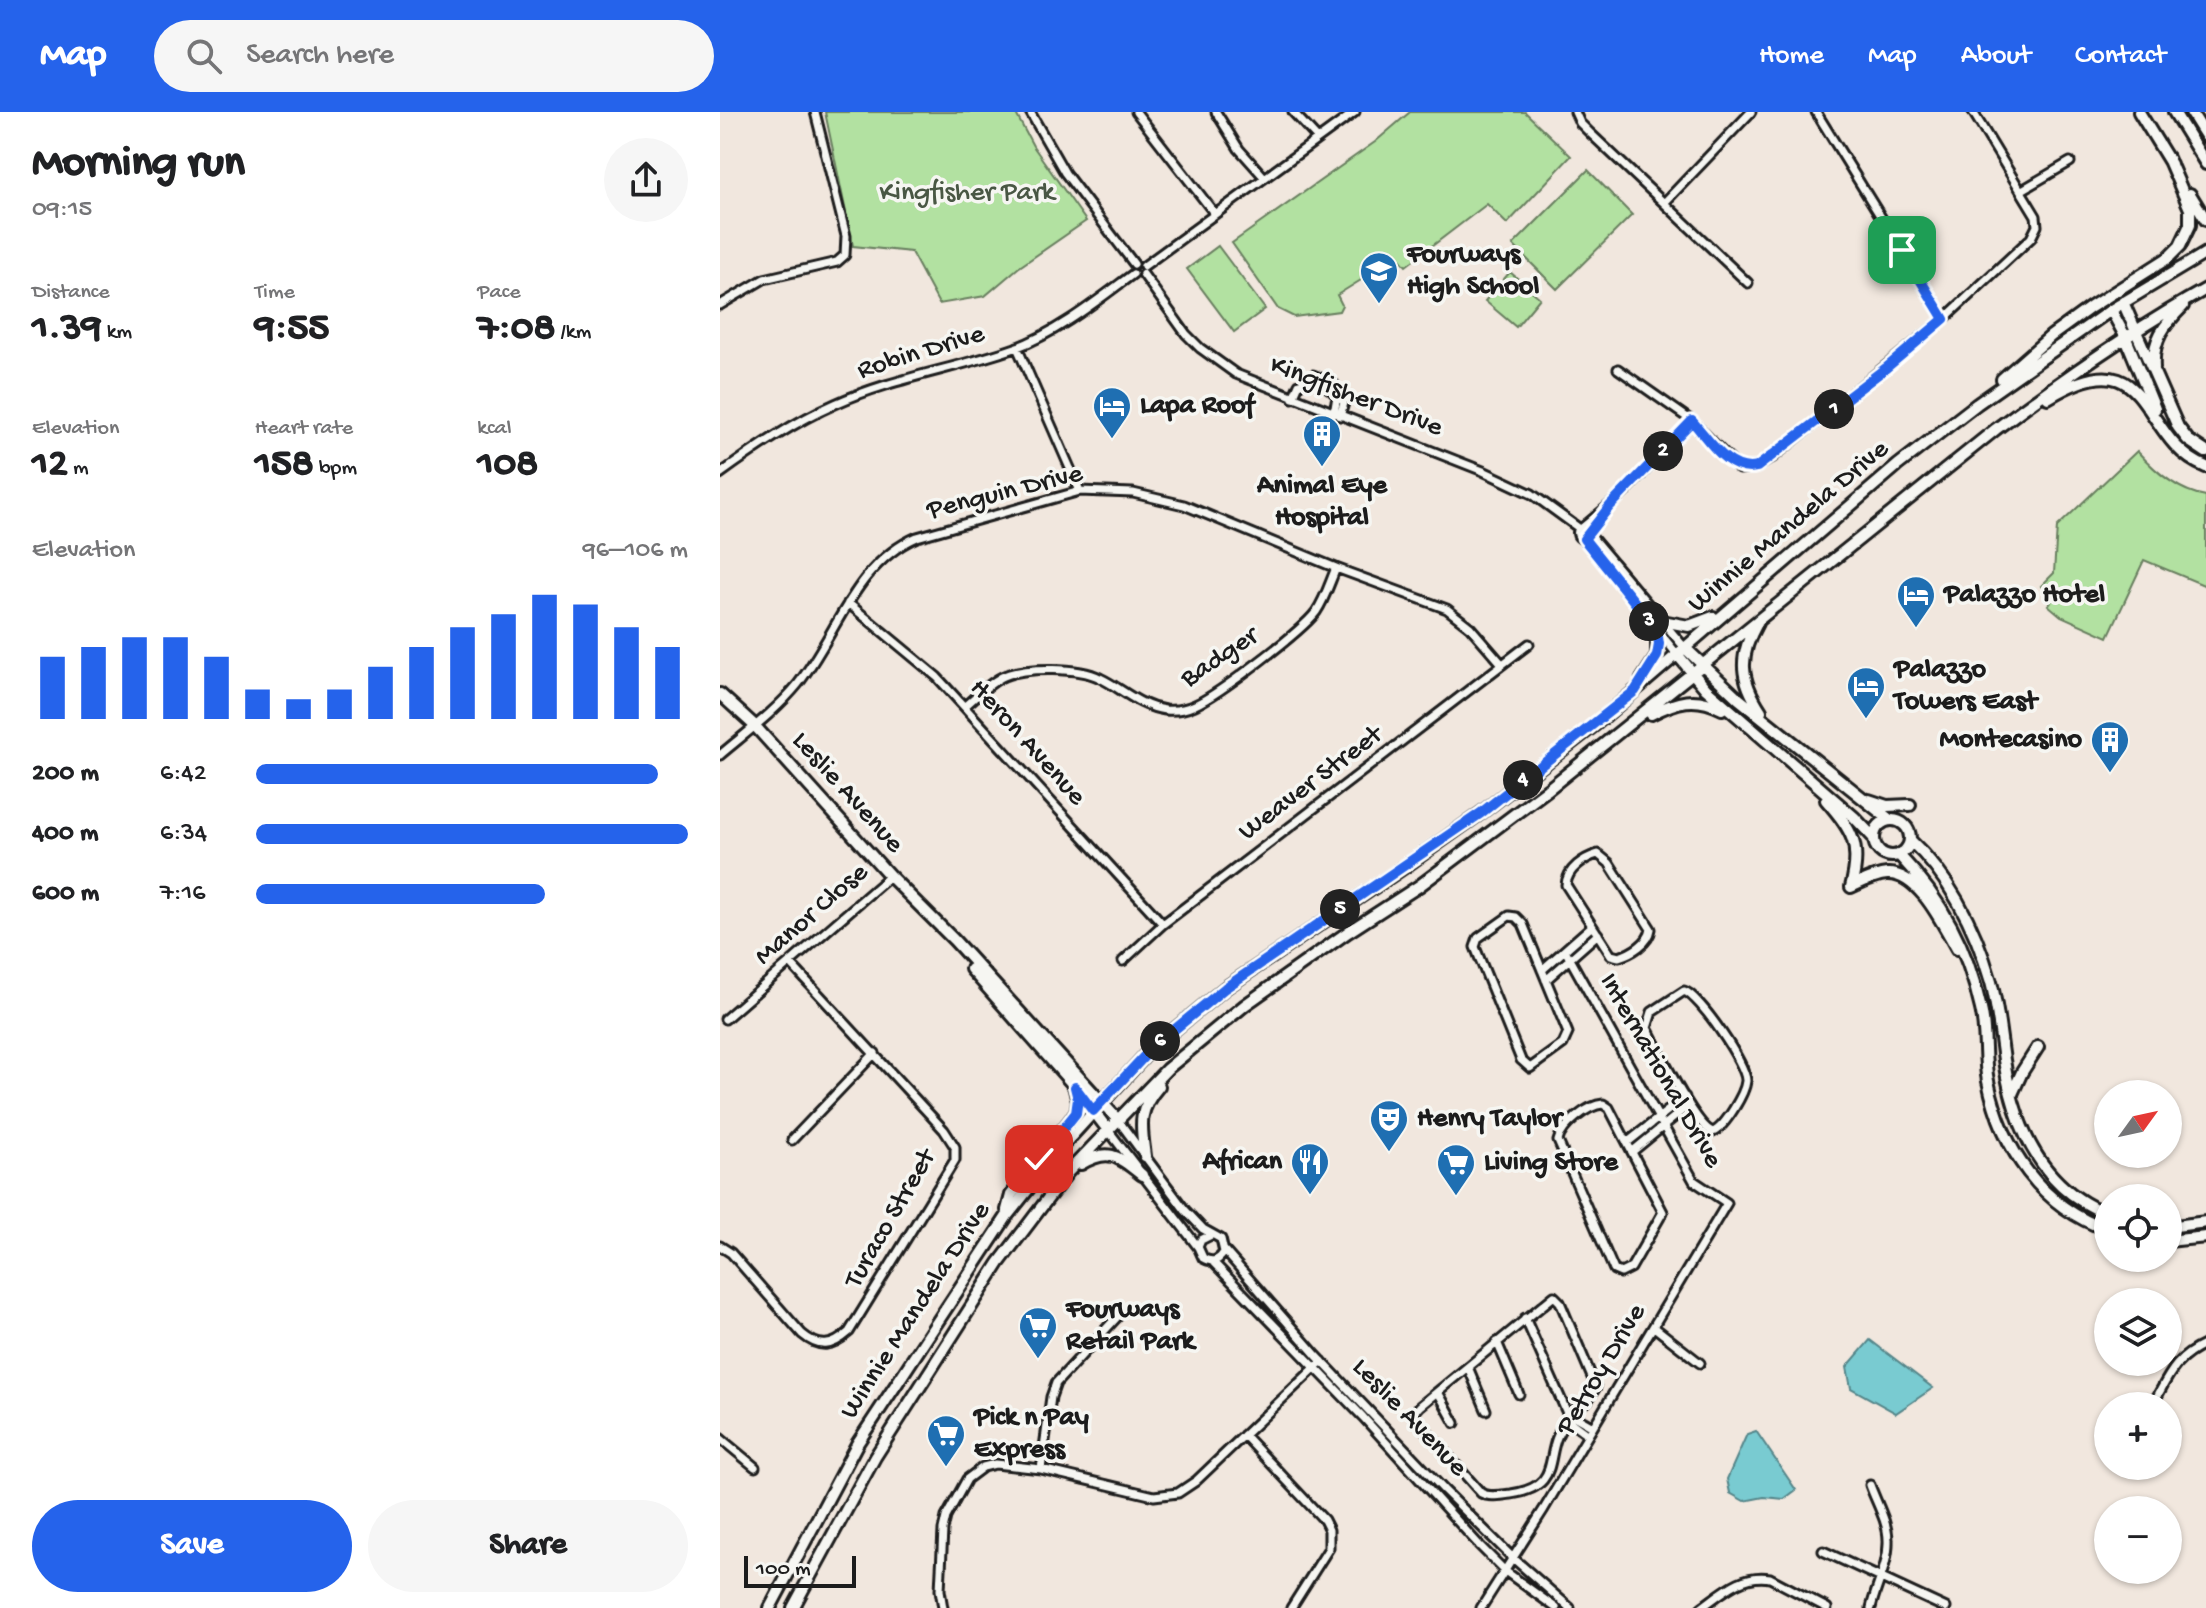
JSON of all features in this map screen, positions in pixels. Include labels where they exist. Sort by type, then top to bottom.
[{"type":"main road","points":[[2139,112],[2206,220]]},
{"type":"main road","points":[[2174,112],[2206,164]]},
{"type":"main road","points":[[2191,112],[2206,136]]},
{"type":"main road","points":[[1977,404],[1984,394],[2051,336],[2168,258],[2180,246],[2190,225],[2190,209],[2168,158]]},
{"type":"main road","name":"Winnie Mandela Drive","points":[[770,1608],[857,1444],[1007,1216],[1097,1107],[1152,1048],[1225,988],[1481,813],[1635,691],[1898,465],[1977,404],[2123,302],[2206,253]]},
{"type":"main road","points":[[2155,378],[2153,355],[2160,330],[2201,291]]},
{"type":"main road","name":"Winnie Mandela Drive","points":[[793,1608],[875,1457],[999,1263],[1068,1172],[1167,1069],[1194,1045],[1348,932],[1444,867],[1625,730],[1996,429],[2136,328],[2201,291]]},
{"type":"main road","points":[[2123,302],[2178,427],[2188,440],[2206,452]]},
{"type":"main road","points":[[2111,310],[2162,425]]},
{"type":"main road","points":[[1996,429],[2072,383],[2097,376],[2119,379],[2131,387],[2182,453],[2206,467]]},
{"type":"main road","points":[[1635,691],[1657,656],[1659,625],[1689,626],[1732,606]]},
{"type":"main road","points":[[1760,618],[1747,643],[1743,670],[1751,696],[1766,720]]},
{"type":"main road","points":[[1680,650],[1890,820],[1904,824],[1910,840],[1906,851],[1899,855],[1882,854],[1874,838],[1692,674],[1680,650]]},
{"type":"main road","name":"Leslie Avenue","points":[[720,694],[754,725],[890,876],[939,925],[1097,1107],[1108,1130]]},
{"type":"main road","points":[[1625,730],[1648,715],[1683,700],[1694,699],[1719,707],[1744,723]]},
{"type":"main road","points":[[1808,778],[1850,830],[1856,845],[1857,857],[1851,887],[1890,874],[1910,880],[1936,914],[1970,970]]},
{"type":"main road","points":[[1853,791],[1878,804],[1910,805]]},
{"type":"main road","points":[[1874,838],[1880,825],[1890,820]]},
{"type":"main road","points":[[1910,840],[1932,864],[1957,900],[1974,936],[1991,983],[2016,1116],[2033,1154],[2063,1187],[2094,1207]]},
{"type":"main road","points":[[1899,855],[1941,904],[1960,943],[1982,1010],[1987,1079],[2008,1142],[2019,1163],[2054,1200],[2094,1225]]},
{"type":"main road","name":"Leslie Avenue","points":[[939,925],[1002,1006],[1075,1087],[1097,1107],[1118,1120]]},
{"type":"main road","points":[[1145,1156],[1141,1122],[1145,1104],[1194,1045]]},
{"type":"main road","points":[[2011,1096],[2038,1047]]},
{"type":"main road","points":[[1007,1216],[1011,1195],[1076,1113],[1078,1099],[1075,1087]]},
{"type":"main road","points":[[1068,1172],[1095,1156],[1111,1154],[1142,1175]]},
{"type":"main road","points":[[2182,1225],[2206,1222]]},
{"type":"main road","points":[[2182,1240],[2206,1237]]},
{"type":"street","points":[[720,305],[764,279],[837,262],[845,255],[846,236],[815,112]]},
{"type":"street","points":[[1030,112],[1065,173],[1134,269],[1143,270],[1355,112]]},
{"type":"street","points":[[1136,112],[1215,214]]},
{"type":"street","points":[[1216,112],[1239,149],[1264,177]]},
{"type":"street","points":[[1293,112],[1317,138]]},
{"type":"street","points":[[1575,112],[1590,133],[1748,283]]},
{"type":"street","points":[[1664,203],[1751,112]]},
{"type":"street","points":[[1816,112],[1944,319]]},
{"type":"street","points":[[1618,369],[1692,421],[1739,469],[1757,467],[1886,368],[2031,238],[2037,226],[2036,216],[1973,112]]},
{"type":"street","points":[[2022,190],[2070,162]]},
{"type":"street","name":"Robin Drive","points":[[720,474],[756,449],[834,404],[922,374],[1017,347],[1079,313],[1134,269]]},
{"type":"street","name":"Kingfisher Drive","points":[[1143,270],[1186,334],[1236,374],[1483,471],[1532,494],[1585,532],[1629,588],[1643,613],[1659,625],[1680,650]]},
{"type":"street","points":[[1017,347],[1080,491]]},
{"type":"street","points":[[1293,398],[1299,384],[1313,375],[1334,384],[1344,403],[1337,415]]},
{"type":"street","points":[[1585,532],[1692,421]]},
{"type":"street","name":"Penguin Drive","points":[[720,755],[799,681],[848,603],[880,561],[901,544],[1080,491],[1133,493],[1184,505],[1453,613],[1470,627],[1502,664]]},
{"type":"street","name":"Badger","points":[[965,706],[1007,675],[1064,670],[1100,678],[1149,706],[1174,710],[1194,706],[1303,626],[1320,606],[1336,568]]},
{"type":"street","name":"Kingfisher Drive","points":[[1629,588],[1650,607],[1659,625]]},
{"type":"street","name":"Heron Avenue","points":[[848,603],[937,677],[1163,924]]},
{"type":"street","points":[[1643,613],[1650,607]]},
{"type":"street","name":"Weaver Street","points":[[1123,961],[1163,924],[1529,644]]},
{"type":"street","points":[[1598,854],[1609,863],[1651,932],[1636,949],[1619,957],[1611,955],[1598,934],[1567,888],[1566,879],[1584,861],[1598,854]]},
{"type":"street","name":"Manor Close","points":[[725,1019],[890,876]]},
{"type":"street","points":[[1516,917],[1523,924],[1546,980],[1568,1036],[1563,1044],[1530,1068],[1521,1060],[1476,954],[1476,941],[1506,918],[1516,917]]},
{"type":"street","points":[[1542,970],[1592,926]]},
{"type":"street","points":[[1546,980],[1598,934]]},
{"type":"street","name":"International Drive","points":[[1565,950],[1694,1181],[1727,1203]]},
{"type":"street","name":"Turaco Street","points":[[720,1246],[731,1253],[815,1345],[827,1346],[838,1342],[849,1332],[950,1170],[956,1154],[953,1141],[944,1130],[790,963]]},
{"type":"street","points":[[1684,991],[1698,999],[1740,1063],[1746,1078],[1733,1109],[1717,1130],[1709,1131],[1704,1127],[1689,1105],[1647,1028],[1652,1012],[1684,991]]},
{"type":"street","points":[[792,1140],[875,1053]]},
{"type":"street","points":[[1628,1142],[1685,1097]]},
{"type":"street","points":[[1603,1104],[1609,1108],[1633,1151],[1663,1212],[1631,1268],[1621,1273],[1614,1270],[1558,1138],[1562,1130],[1595,1105],[1603,1104]]},
{"type":"street","points":[[1633,1151],[1689,1105]]},
{"type":"street","name":"Leslie Avenue","points":[[1118,1120],[1185,1210],[1211,1235]]},
{"type":"street","name":"Leslie Avenue","points":[[1108,1130],[1198,1247]]},
{"type":"street","name":"Petroy Drive","points":[[1481,1608],[1727,1203]]},
{"type":"street","points":[[1211,1235],[1221,1239],[1224,1250],[1219,1258],[1212,1261],[1203,1258],[1198,1247],[1201,1240],[1211,1235]]},
{"type":"street","name":"Leslie Avenue","points":[[1224,1250],[1319,1358],[1513,1558],[1570,1608]]},
{"type":"street","name":"Leslie Avenue","points":[[1212,1261],[1363,1417],[1505,1571],[1556,1608]]},
{"type":"street","points":[[1551,1297],[1557,1298],[1596,1387],[1556,1435],[1550,1468],[1537,1487],[1529,1491],[1485,1495],[1412,1417],[1416,1410],[1497,1342],[1551,1297]]},
{"type":"street","points":[[1041,1469],[1051,1397],[1056,1383],[1118,1316]]},
{"type":"street","points":[[1525,1318],[1569,1417],[1588,1435]]},
{"type":"street","points":[[1654,1327],[1700,1363]]},
{"type":"street","points":[[1497,1342],[1519,1394]]},
{"type":"street","points":[[2160,1392],[2177,1362],[2206,1344]]},
{"type":"street","points":[[943,1608],[940,1590],[946,1517],[967,1479],[989,1464],[1041,1469],[1154,1496],[1178,1493],[1196,1481],[1319,1358]]},
{"type":"street","points":[[1468,1367],[1486,1410]]},
{"type":"street","points":[[1438,1392],[1455,1423]]},
{"type":"street","points":[[1569,1417],[1593,1427]]},
{"type":"street","points":[[1244,1435],[1324,1520],[1329,1530],[1329,1548],[1291,1608]]},
{"type":"street","points":[[720,1438],[755,1467]]},
{"type":"street","points":[[1870,1485],[1888,1537],[1871,1608]]},
{"type":"street","points":[[1823,1551],[1946,1608]]},
{"type":"street","points":[[1701,1608],[1737,1582],[1760,1576],[1770,1578],[1827,1608]]},
{"type":"green space","name":"Kingfisher Park","points":[[825,112],[1015,112],[1033,146],[1086,221],[1018,268],[985,296],[939,304],[911,252],[853,246]]},
{"type":"green space","points":[[1410,112],[1525,112],[1571,156],[1507,224],[1487,204],[1406,266],[1398,257],[1337,295],[1342,305],[1339,311],[1294,317],[1278,309],[1232,243],[1375,142]]},
{"type":"green space","points":[[1588,170],[1632,215],[1557,289],[1513,245]]},
{"type":"green space","points":[[1218,246],[1265,309],[1234,332],[1187,269]]},
{"type":"green space","points":[[1510,272],[1540,298],[1516,327],[1485,301]]},
{"type":"green space","points":[[2137,451],[2168,480],[2206,496],[2206,586],[2144,560],[2108,637],[2061,616],[2048,605],[2054,598],[2041,586],[2054,573],[2057,527]]},
{"type":"water","points":[[1870,1340],[1933,1388],[1896,1413],[1851,1388],[1847,1367]]},
{"type":"water","points":[[1756,1431],[1796,1490],[1784,1499],[1764,1497],[1744,1501],[1730,1493],[1727,1479],[1747,1434]]},
{"type":"place","name":"Fourways High School","points":[[1379,305]]},
{"type":"place","name":"Lapa Roof","points":[[1112,440]]},
{"type":"place","name":"Animal Eye Hospital","points":[[1322,468]]},
{"type":"place","name":"Palazzo Hotel","points":[[1916,629]]},
{"type":"place","name":"Palazzo Towers East","points":[[1866,720]]},
{"type":"place","name":"Montecasino","points":[[2110,774]]},
{"type":"place","name":"Henry Taylor","points":[[1389,1153]]},
{"type":"place","name":"African","points":[[1310,1196]]},
{"type":"place","name":"Living Store","points":[[1456,1197]]},
{"type":"place","name":"Fourways Retail Park","points":[[1038,1360]]},
{"type":"place","name":"Pick n Pay Express","points":[[946,1468]]},
{"type":"route","points":[[1039,1159],[1076,1113],[1078,1099],[1075,1087],[1093,1111],[1152,1048],[1225,988],[1481,813],[1635,691],[1657,656],[1657,630],[1584,539],[1610,506],[1692,421],[1739,469],[1757,467],[1886,368],[1944,319],[1902,250]]}]
